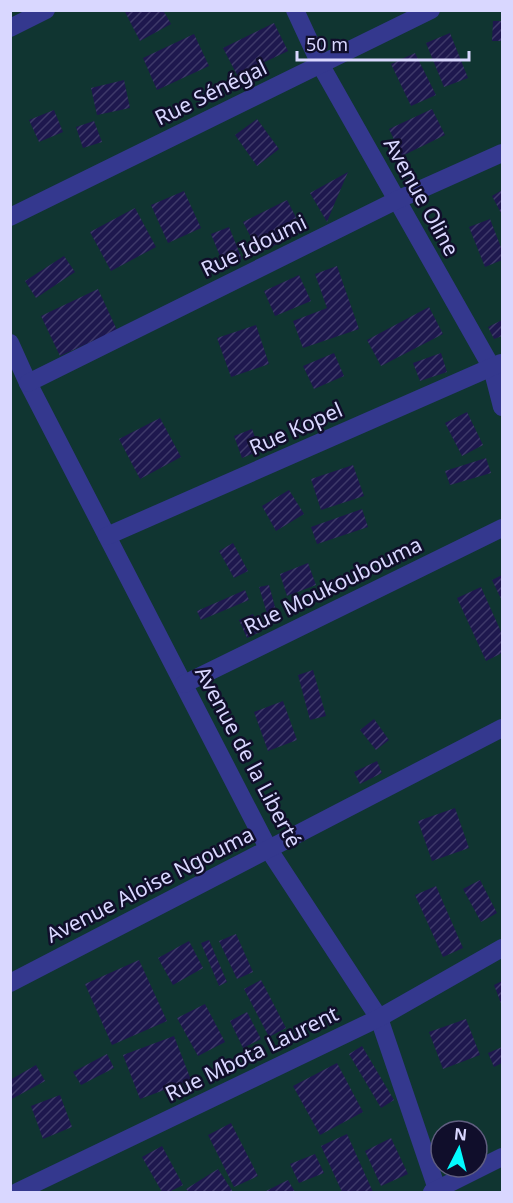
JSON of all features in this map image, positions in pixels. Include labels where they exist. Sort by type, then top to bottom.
[{"type":"street","points":[[10,28],[46,10]]},
{"type":"street","name":"Avenue Oline","points":[[296,10],[320,64],[397,200],[497,365],[502,407]]},
{"type":"street","name":"Rue Sénégal","points":[[10,217],[431,10]]},
{"type":"street","name":"Rue Idoumi","points":[[28,383],[397,200],[502,153]]},
{"type":"street","name":"Avenue de la Liberté","points":[[10,342],[28,383],[269,850],[379,1018],[436,1192]]},
{"type":"street","name":"Rue Kopel","points":[[107,536],[497,365]]},
{"type":"street","name":"Rue Moukoubouma","points":[[184,684],[502,528]]},
{"type":"street","name":"Avenue Aloise Ngouma","points":[[10,983],[502,728]]},
{"type":"street","name":"Rue Mbota Laurent","points":[[17,1192],[379,1018],[502,948]]},
{"type":"street","points":[[436,1192],[502,1156]]},
{"type":"green space","points":[[10,11],[502,11],[502,1192],[11,1192]]},
{"type":"building","points":[[124,10],[163,10],[171,24],[140,41]]},
{"type":"building","points":[[493,21],[502,21],[502,41],[492,41]]},
{"type":"building","points":[[274,23],[288,51],[237,75],[223,48]]},
{"type":"building","points":[[450,33],[468,78],[444,87],[426,43]]},
{"type":"building","points":[[194,34],[209,66],[157,90],[143,58]]},
{"type":"building","points":[[415,53],[436,95],[411,106],[391,64]]},
{"type":"building","points":[[124,80],[130,108],[97,115],[91,88]]},
{"type":"building","points":[[432,109],[445,135],[402,156],[389,129]]},
{"type":"building","points":[[54,110],[63,132],[39,142],[29,120]]},
{"type":"building","points":[[257,119],[279,149],[257,166],[235,135]]},
{"type":"building","points":[[94,121],[102,142],[83,148],[76,127]]},
{"type":"building","points":[[348,172],[336,200],[327,222],[310,193]]},
{"type":"building","points":[[502,190],[502,215],[492,196]]},
{"type":"building","points":[[184,191],[201,228],[168,243],[151,205]]},
{"type":"building","points":[[287,200],[303,231],[259,253],[243,222]]},
{"type":"building","points":[[135,208],[156,247],[111,271],[90,232]]},
{"type":"building","points":[[490,219],[502,250],[502,260],[485,267],[469,227]]},
{"type":"building","points":[[229,227],[242,259],[224,266],[211,234]]},
{"type":"building","points":[[64,256],[75,272],[36,298],[25,281]]},
{"type":"building","points":[[337,266],[359,329],[303,348],[293,321],[327,308],[315,274]]},
{"type":"building","points":[[299,275],[311,301],[275,316],[264,291]]},
{"type":"building","points":[[98,289],[117,330],[60,356],[41,316]]},
{"type":"building","points":[[429,307],[443,334],[381,366],[367,340]]},
{"type":"building","points":[[502,320],[502,336],[494,339],[488,327]]},
{"type":"building","points":[[256,325],[269,364],[231,377],[217,338]]},
{"type":"building","points":[[334,353],[344,376],[314,389],[303,366]]},
{"type":"building","points":[[441,353],[447,372],[420,381],[413,363]]},
{"type":"building","points":[[467,412],[483,445],[462,456],[445,423]]},
{"type":"building","points":[[160,418],[181,457],[140,479],[119,439]]},
{"type":"building","points":[[252,429],[260,451],[242,458],[234,436]]},
{"type":"building","points":[[486,458],[491,473],[450,485],[445,471]]},
{"type":"building","points":[[353,465],[364,496],[321,510],[311,479]]},
{"type":"building","points":[[289,490],[304,514],[276,531],[262,506]]},
{"type":"building","points":[[362,509],[368,527],[317,544],[311,527]]},
{"type":"building","points":[[233,543],[248,571],[234,578],[219,551]]},
{"type":"building","points":[[308,563],[316,585],[287,596],[280,574]]},
{"type":"building","points":[[502,575],[502,601],[492,580]]},
{"type":"building","points":[[269,585],[278,618],[269,620],[259,587]]},
{"type":"building","points":[[481,587],[502,634],[502,653],[486,661],[457,598]]},
{"type":"building","points":[[245,590],[249,600],[201,620],[197,611]]},
{"type":"building","points":[[253,614],[260,632],[247,638],[239,620]]},
{"type":"building","points":[[313,670],[326,716],[310,720],[298,675]]},
{"type":"building","points":[[283,701],[297,740],[268,751],[254,712]]},
{"type":"building","points":[[374,719],[389,740],[376,750],[360,730]]},
{"type":"building","points":[[377,761],[382,773],[360,784],[354,772]]},
{"type":"building","points":[[455,808],[469,848],[432,861],[418,821]]},
{"type":"building","points":[[480,880],[497,913],[481,922],[463,889]]},
{"type":"building","points":[[436,886],[463,948],[443,957],[415,895]]},
{"type":"building","points":[[236,934],[253,972],[237,979],[219,941]]},
{"type":"building","points":[[209,940],[227,982],[219,986],[201,943]]},
{"type":"building","points":[[189,941],[203,968],[173,985],[158,958]]},
{"type":"building","points":[[139,960],[167,1021],[112,1045],[85,984]]},
{"type":"building","points":[[261,980],[286,1028],[269,1037],[244,989]]},
{"type":"building","points":[[502,981],[502,1006],[494,985]]},
{"type":"building","points":[[205,1004],[225,1042],[198,1056],[177,1018]]},
{"type":"building","points":[[247,1012],[261,1039],[243,1048],[230,1021]]},
{"type":"building","points":[[466,1019],[480,1055],[443,1069],[429,1032]]},
{"type":"building","points":[[174,1036],[191,1080],[140,1099],[123,1055]]},
{"type":"building","points":[[362,1046],[394,1100],[381,1108],[349,1054]]},
{"type":"building","points":[[502,1047],[502,1063],[494,1067],[488,1053]]},
{"type":"building","points":[[107,1054],[114,1068],[81,1085],[73,1072]]},
{"type":"building","points":[[337,1063],[363,1112],[320,1135],[293,1086]]},
{"type":"building","points":[[36,1065],[45,1081],[10,1100],[10,1080]]},
{"type":"building","points":[[60,1095],[72,1127],[43,1139],[31,1106]]},
{"type":"building","points":[[231,1123],[258,1176],[234,1187],[208,1135]]},
{"type":"building","points":[[347,1134],[373,1192],[342,1192],[321,1146]]},
{"type":"building","points":[[391,1138],[408,1174],[381,1186],[365,1151]]},
{"type":"building","points":[[162,1146],[183,1185],[169,1192],[162,1192],[142,1157]]},
{"type":"building","points":[[315,1154],[324,1173],[299,1183],[290,1164]]},
{"type":"building","points":[[218,1169],[233,1192],[189,1192],[186,1189]]},
{"type":"building","points":[[288,1180],[295,1192],[264,1192]]}]
